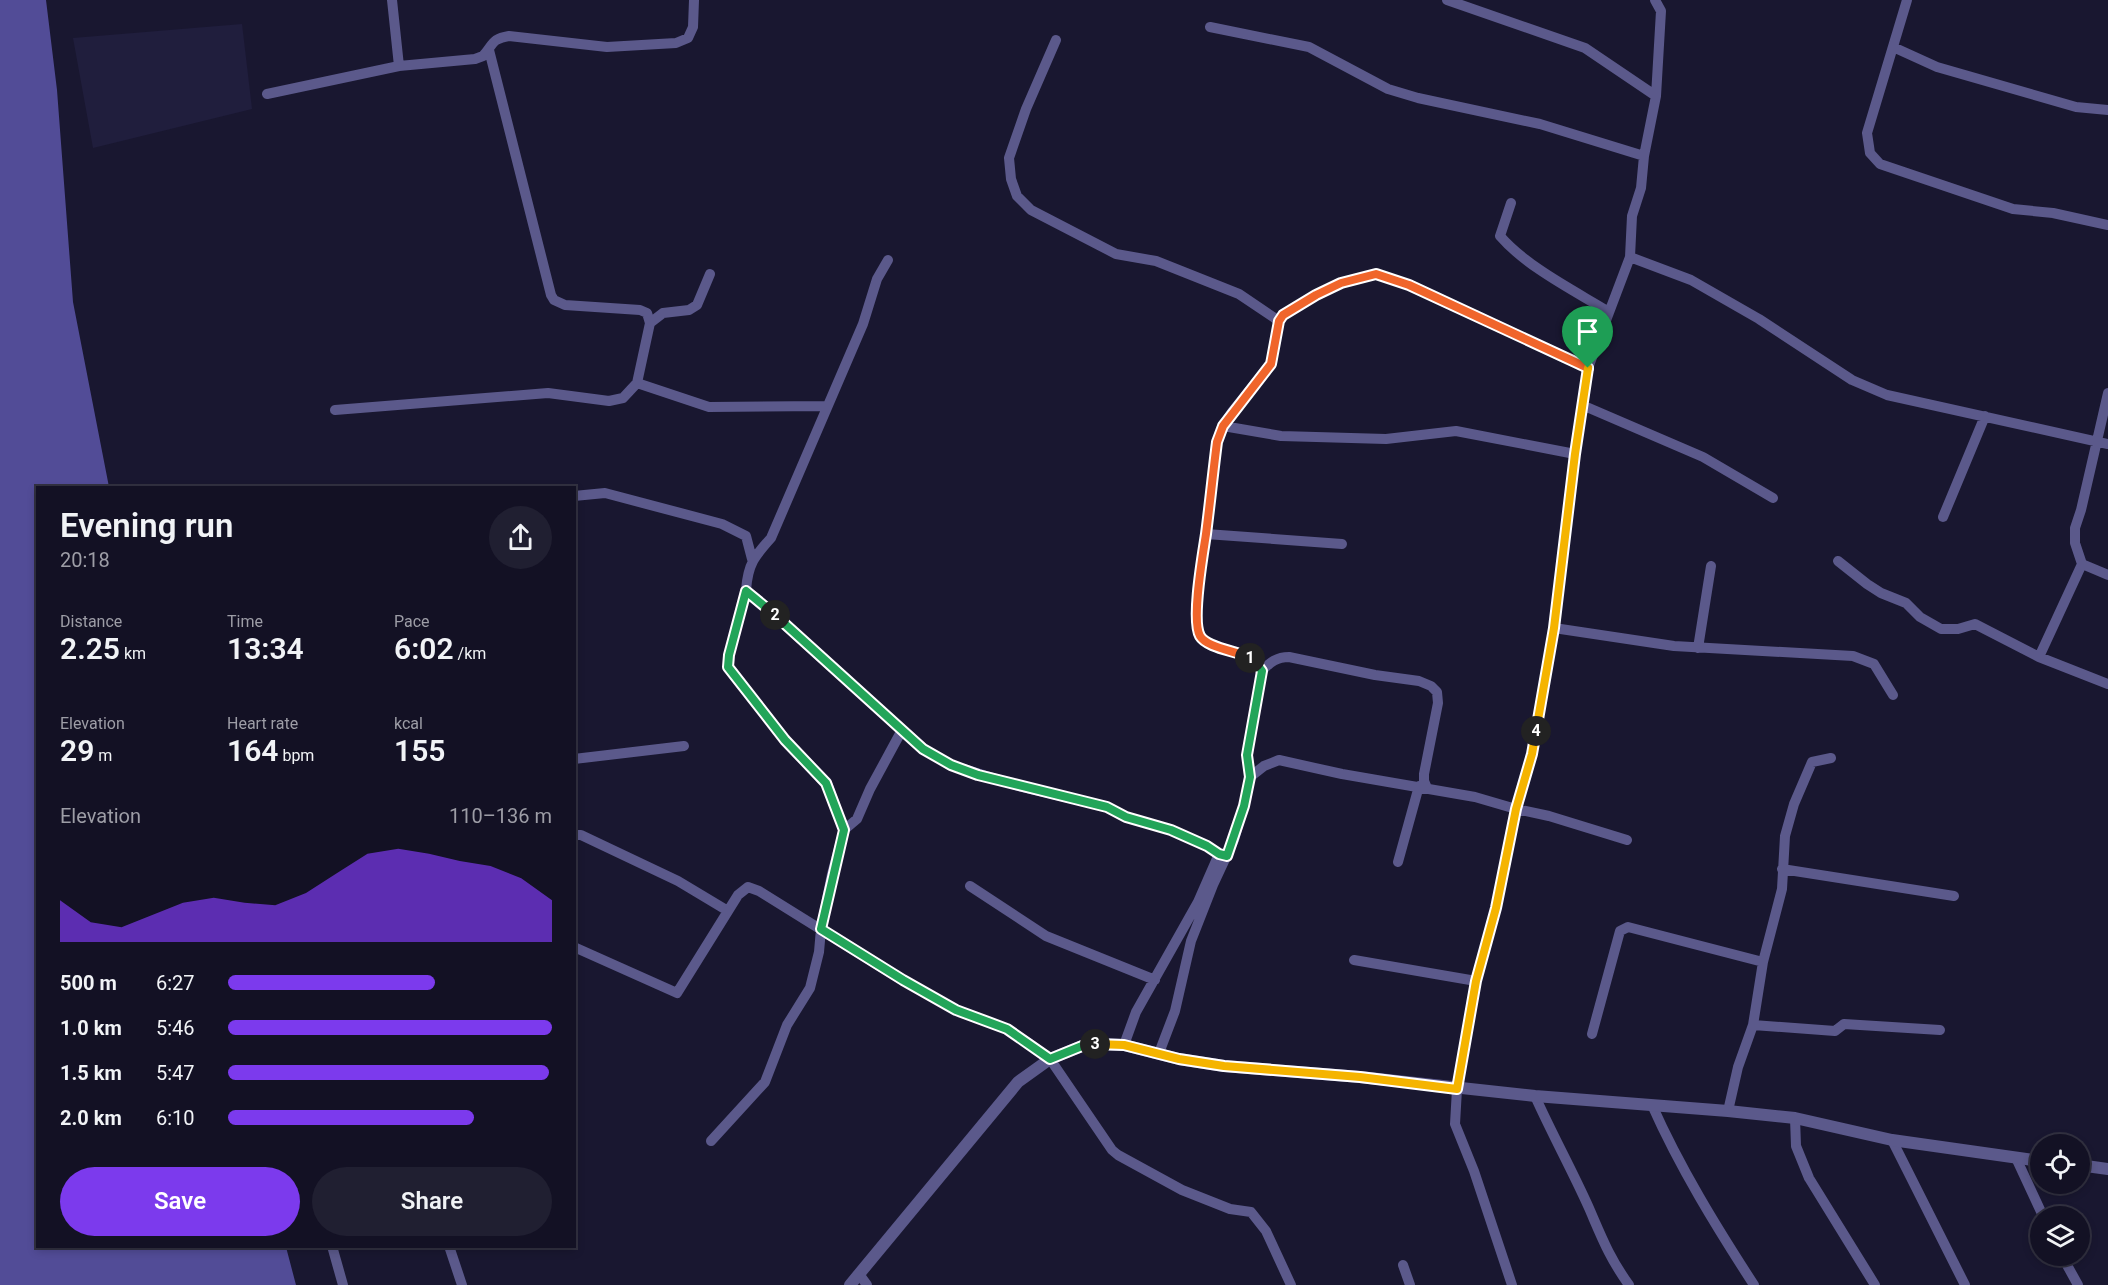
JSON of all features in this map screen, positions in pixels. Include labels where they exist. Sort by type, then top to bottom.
[{"type":"street","points":[[392,0],[399,66]]},
{"type":"street","points":[[267,94],[399,66],[475,59],[483,56],[497,38],[509,36],[607,47],[676,43],[688,38],[693,27],[694,0]]},
{"type":"street","points":[[1448,0],[1585,48],[1656,96]]},
{"type":"street","points":[[1512,1285],[1474,1171],[1455,1124],[1457,1089],[1476,981],[1496,908],[1516,809],[1532,754],[1554,628],[1588,368],[1630,257],[1632,216],[1641,188],[1644,156],[1656,96],[1661,11],[1654,0]]},
{"type":"street","points":[[1907,0],[1867,133],[1870,153],[1880,164],[2013,209],[2053,213],[2108,225]]},
{"type":"street","points":[[1210,27],[1309,47],[1388,89],[1418,98],[1540,124],[1644,156]]},
{"type":"street","points":[[1056,40],[1026,109],[1009,158],[1011,179],[1017,196],[1031,210],[1116,254],[1156,261],[1239,294],[1279,321]]},
{"type":"street","points":[[1893,47],[1948,70],[2076,107],[2108,110]]},
{"type":"street","points":[[335,410],[548,393],[609,401],[623,398],[637,383],[650,322],[647,313],[640,310],[564,305],[554,300],[489,50]]},
{"type":"street","points":[[1511,203],[1500,236],[1509,247],[1609,312]]},
{"type":"street","points":[[1630,257],[1691,280],[1759,319],[1852,380],[1887,394],[2102,443]]},
{"type":"street","points":[[711,1141],[765,1082],[787,1025],[810,988],[844,830],[826,783],[785,740],[728,667],[729,655],[752,559],[771,538],[863,324],[877,279],[888,260]]},
{"type":"street","points":[[650,322],[663,314],[688,310],[697,305],[710,274]]},
{"type":"street","points":[[1262,671],[1254,660],[1238,652],[1215,647],[1200,636],[1197,627],[1199,582],[1217,442],[1223,426],[1271,364],[1279,321],[1283,315],[1341,283],[1376,274],[1409,285],[1588,368]]},
{"type":"street","points":[[637,383],[709,406],[826,406]]},
{"type":"street","points":[[2039,657],[2082,564],[2075,543],[2075,528],[2102,443],[2108,393]]},
{"type":"street","points":[[1582,405],[1703,457],[1773,498]]},
{"type":"street","points":[[1943,517],[1986,416]]},
{"type":"street","points":[[1223,426],[1281,436],[1386,439],[1456,431],[1575,454]]},
{"type":"street","points":[[576,496],[605,493],[722,524],[746,536],[752,559]]},
{"type":"street","points":[[1206,534],[1342,544]]},
{"type":"street","points":[[1838,561],[1867,584],[1881,593],[1906,603],[1920,617],[1941,629],[1958,629],[1975,624],[2039,657],[2108,684]]},
{"type":"street","points":[[2082,564],[2108,575]]},
{"type":"street","points":[[1698,648],[1711,566]]},
{"type":"street","points":[[746,591],[923,749],[951,765],[1022,787],[1107,807],[1126,817],[1171,830],[1223,855]]},
{"type":"street","points":[[1554,628],[1674,646],[1853,656],[1874,664],[1893,695]]},
{"type":"street","points":[[1160,1053],[1175,1011],[1191,941],[1244,806],[1250,777],[1247,755],[1262,671],[1270,662],[1280,657],[1289,657],[1375,675],[1419,681],[1431,686],[1437,692],[1438,703],[1423,787],[1398,862]]},
{"type":"street","points":[[844,830],[857,819],[870,789],[902,730]]},
{"type":"street","points":[[576,759],[684,746]]},
{"type":"street","points":[[1728,1111],[1738,1067],[1753,1024],[1763,962],[1782,889],[1785,836],[1794,804],[1812,762],[1831,758]]},
{"type":"street","points":[[1250,777],[1264,766],[1280,760],[1475,796],[1627,840]]},
{"type":"street","points":[[576,835],[581,835],[678,881],[728,912]]},
{"type":"street","points":[[1124,1045],[1136,1012],[1223,855]]},
{"type":"street","points":[[1782,869],[1954,896]]},
{"type":"street","points":[[970,886],[1046,936],[1155,980]]},
{"type":"street","points":[[576,948],[677,993],[738,895],[748,887],[759,891],[903,980],[956,1010],[1007,1029],[1050,1059],[1112,1150],[1118,1155],[1182,1190],[1230,1209],[1251,1212],[1266,1231],[1291,1285]]},
{"type":"street","points":[[1592,1034],[1620,931],[1628,927],[1763,962]]},
{"type":"street","points":[[1354,960],[1476,981]]},
{"type":"street","points":[[1753,1024],[1835,1031],[1844,1024],[1940,1030]]},
{"type":"street","points":[[850,1285],[1018,1082],[1050,1059],[1082,1046],[1100,1044],[1124,1045],[1179,1059],[1224,1066],[1360,1077],[1457,1089],[1796,1118],[1892,1140],[2030,1160]]},
{"type":"street","points":[[1535,1096],[1589,1208],[1602,1241],[1612,1261],[1629,1285]]},
{"type":"street","points":[[1653,1105],[1663,1128],[1727,1243],[1754,1285]]},
{"type":"street","points":[[1796,1118],[1796,1146],[1809,1178],[1875,1285]]},
{"type":"street","points":[[1892,1140],[1965,1285]]},
{"type":"street","points":[[2016,1158],[2038,1206]]},
{"type":"street","points":[[2090,1167],[2108,1169]]},
{"type":"street","points":[[333,1248],[343,1285]]},
{"type":"street","points":[[450,1248],[462,1285]]},
{"type":"street","points":[[1403,1265],[1410,1285]]},
{"type":"street","points":[[2068,1266],[2078,1285]]},
{"type":"street","points":[[859,1274],[867,1285]]},
{"type":"shaded area","points":[[0,0],[46,0],[57,90],[73,302],[109,486],[36,486],[36,1248],[286,1248],[296,1285],[0,1285]]},
{"type":"shaded area","points":[[242,24],[252,109],[93,148],[73,38]]},
{"type":"route","points":[[1376,274],[1409,285],[1588,368],[1554,628],[1532,754],[1516,809],[1496,908],[1476,981],[1457,1089],[1360,1077],[1224,1066],[1179,1059],[1124,1045],[1082,1046],[1050,1059],[1007,1029],[956,1010],[821,929],[844,830],[826,783],[785,740],[728,667],[746,591],[779,618],[923,749],[951,765],[1022,787],[1107,807],[1126,817],[1171,830],[1227,856],[1244,806],[1250,777],[1247,755],[1262,671],[1254,660],[1238,652],[1215,647],[1200,636],[1197,627],[1199,582],[1217,442],[1232,412],[1271,364],[1279,321],[1283,315],[1341,283],[1376,274]]}]
